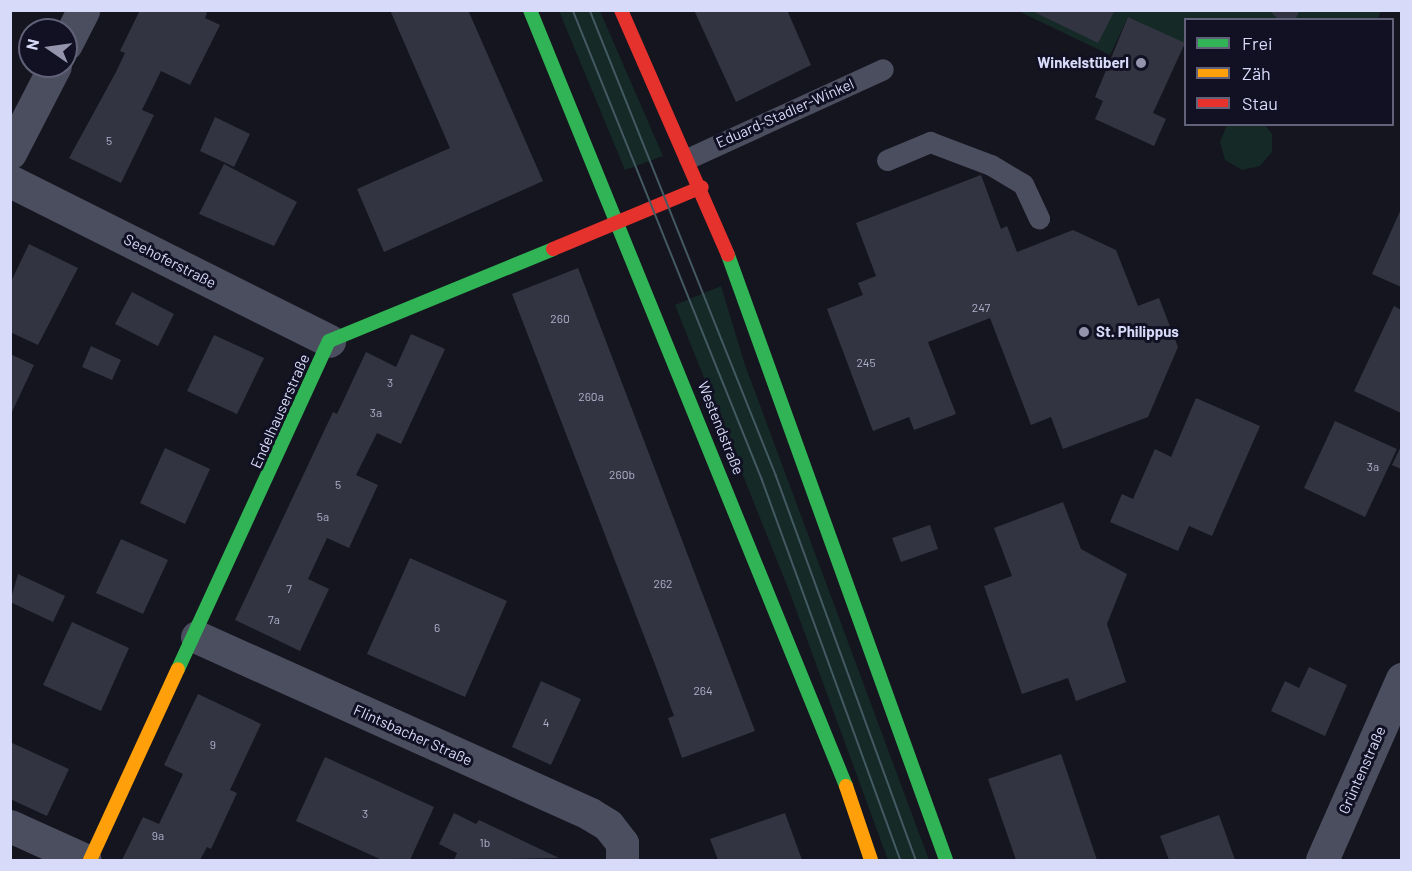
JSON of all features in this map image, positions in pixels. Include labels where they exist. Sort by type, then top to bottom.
[{"type":"main road","name":"Westendstraße","points":[[530,10],[841,772],[871,861]]},
{"type":"main road","points":[[621,10],[702,187],[946,861]]},
{"type":"main road","points":[[329,341],[702,187]]},
{"type":"main road","name":"Endelhauserstraße","points":[[90,861],[197,637],[329,341]]},
{"type":"street","points":[[10,153],[49,78]]},
{"type":"street","name":"Seehoferstraße","points":[[10,181],[329,341]]},
{"type":"street","name":"Flintsbacher Straße","points":[[197,637],[590,814],[608,825],[622,852]]},
{"type":"street","name":"Grüntenstraße","points":[[1322,861],[1401,679]]},
{"type":"street","points":[[10,826],[85,861]]},
{"type":"lane","name":"Eduard-Stadler-Winkel","points":[[689,158],[883,69]]},
{"type":"lane","points":[[887,160],[930,142],[991,165],[1023,184],[1039,219]]},
{"type":"green space","points":[[559,11],[600,11],[663,156],[625,170]]},
{"type":"green space","points":[[1018,11],[1381,11],[1378,18],[1184,18],[1184,44],[1128,17],[1110,55]]},
{"type":"green space","points":[[1227,126],[1266,126],[1272,134],[1272,152],[1260,166],[1242,170],[1225,160],[1220,142]]},
{"type":"green space","points":[[721,286],[745,365],[929,860],[888,860],[790,593],[675,305]]},
{"type":"building","points":[[140,10],[203,10],[207,13],[205,18],[220,25],[190,85],[161,71],[142,110],[154,115],[121,183],[69,158],[116,72],[125,53],[120,51]]},
{"type":"building","points":[[390,10],[468,10],[543,181],[384,252],[357,189],[450,148]]},
{"type":"building","points":[[694,10],[787,10],[811,65],[736,102]]},
{"type":"building","points":[[1030,10],[1115,10],[1098,43]]},
{"type":"building","points":[[1269,10],[1300,10],[1296,18],[1277,18]]},
{"type":"building","points":[[1128,17],[1184,43],[1153,113],[1166,119],[1154,146],[1095,119],[1103,101],[1095,97]]},
{"type":"building","points":[[215,117],[250,134],[234,167],[200,151]]},
{"type":"building","points":[[224,164],[297,202],[274,246],[199,214]]},
{"type":"building","points":[[981,175],[1001,229],[1007,226],[1017,252],[1073,230],[1116,250],[1138,306],[1159,298],[1178,347],[1148,417],[1063,449],[1051,417],[1031,425],[990,318],[928,342],[956,414],[914,430],[909,417],[873,431],[827,309],[863,295],[858,283],[876,276],[856,223]]},
{"type":"building","points":[[1401,209],[1401,287],[1372,274]]},
{"type":"building","points":[[29,244],[78,268],[38,345],[10,332],[10,284]]},
{"type":"building","points":[[578,268],[755,731],[682,758],[668,718],[674,716],[512,294]]},
{"type":"building","points":[[132,292],[174,314],[158,346],[115,324]]},
{"type":"building","points":[[1394,306],[1401,310],[1401,413],[1354,391]]},
{"type":"building","points":[[411,334],[445,349],[401,444],[377,433],[356,475],[378,485],[349,548],[327,538],[308,579],[329,589],[300,651],[235,620],[333,412],[337,414],[366,352],[396,367]]},
{"type":"building","points":[[214,335],[264,358],[237,414],[187,391]]},
{"type":"building","points":[[91,346],[121,360],[112,380],[82,367]]},
{"type":"building","points":[[10,354],[34,365],[10,416]]},
{"type":"building","points":[[1196,398],[1260,426],[1212,536],[1189,526],[1178,551],[1110,522],[1122,494],[1133,499],[1155,449],[1171,457]]},
{"type":"building","points":[[1335,421],[1397,449],[1365,517],[1304,488]]},
{"type":"building","points":[[1401,446],[1401,469],[1392,465]]},
{"type":"building","points":[[165,448],[210,469],[185,524],[140,503]]},
{"type":"building","points":[[1063,502],[1081,549],[1127,574],[1107,624],[1126,682],[1076,701],[1068,678],[1022,694],[984,586],[1012,576],[994,528]]},
{"type":"building","points":[[930,525],[938,549],[901,562],[892,538]]},
{"type":"building","points":[[121,539],[168,560],[143,614],[96,593]]},
{"type":"building","points":[[410,558],[507,601],[465,697],[367,654]]},
{"type":"building","points":[[18,574],[65,596],[53,622],[10,602]]},
{"type":"building","points":[[72,622],[129,648],[101,711],[43,685]]},
{"type":"building","points":[[1309,667],[1347,685],[1325,736],[1271,711],[1285,681],[1299,688]]},
{"type":"building","points":[[541,681],[581,699],[551,765],[512,747]]},
{"type":"building","points":[[198,694],[261,724],[230,790],[237,793],[211,849],[207,847],[200,860],[122,860],[143,817],[159,824],[183,774],[164,765]]},
{"type":"building","points":[[10,742],[69,769],[47,816],[10,799]]},
{"type":"building","points":[[1061,754],[1097,860],[1016,860],[988,779]]},
{"type":"building","points":[[325,757],[434,807],[410,860],[382,860],[296,821]]},
{"type":"building","points":[[454,813],[476,824],[479,820],[559,858],[454,860],[457,853],[439,844]]},
{"type":"building","points":[[785,813],[802,860],[718,860],[710,839]]},
{"type":"building","points":[[1219,815],[1235,860],[1169,860],[1160,836]]},
{"type":"tram line","points":[[573,10],[762,479],[901,860]]},
{"type":"tram line","points":[[590,10],[776,475],[916,860]]},
{"type":"traffic: fast","points":[[530,10],[846,786]]},
{"type":"traffic: fast","points":[[178,669],[329,341],[553,249]]},
{"type":"traffic: fast","points":[[728,255],[946,860]]},
{"type":"traffic: slow","points":[[90,860],[178,669]]},
{"type":"traffic: slow","points":[[846,786],[871,860]]},
{"type":"traffic: jam","points":[[621,10],[728,255]]},
{"type":"traffic: jam","points":[[553,249],[702,187]]},
{"type":"place","name":"Winkelstüberl","points":[[1141,63]]},
{"type":"place","name":"St. Philippus","points":[[1084,332]]}]
